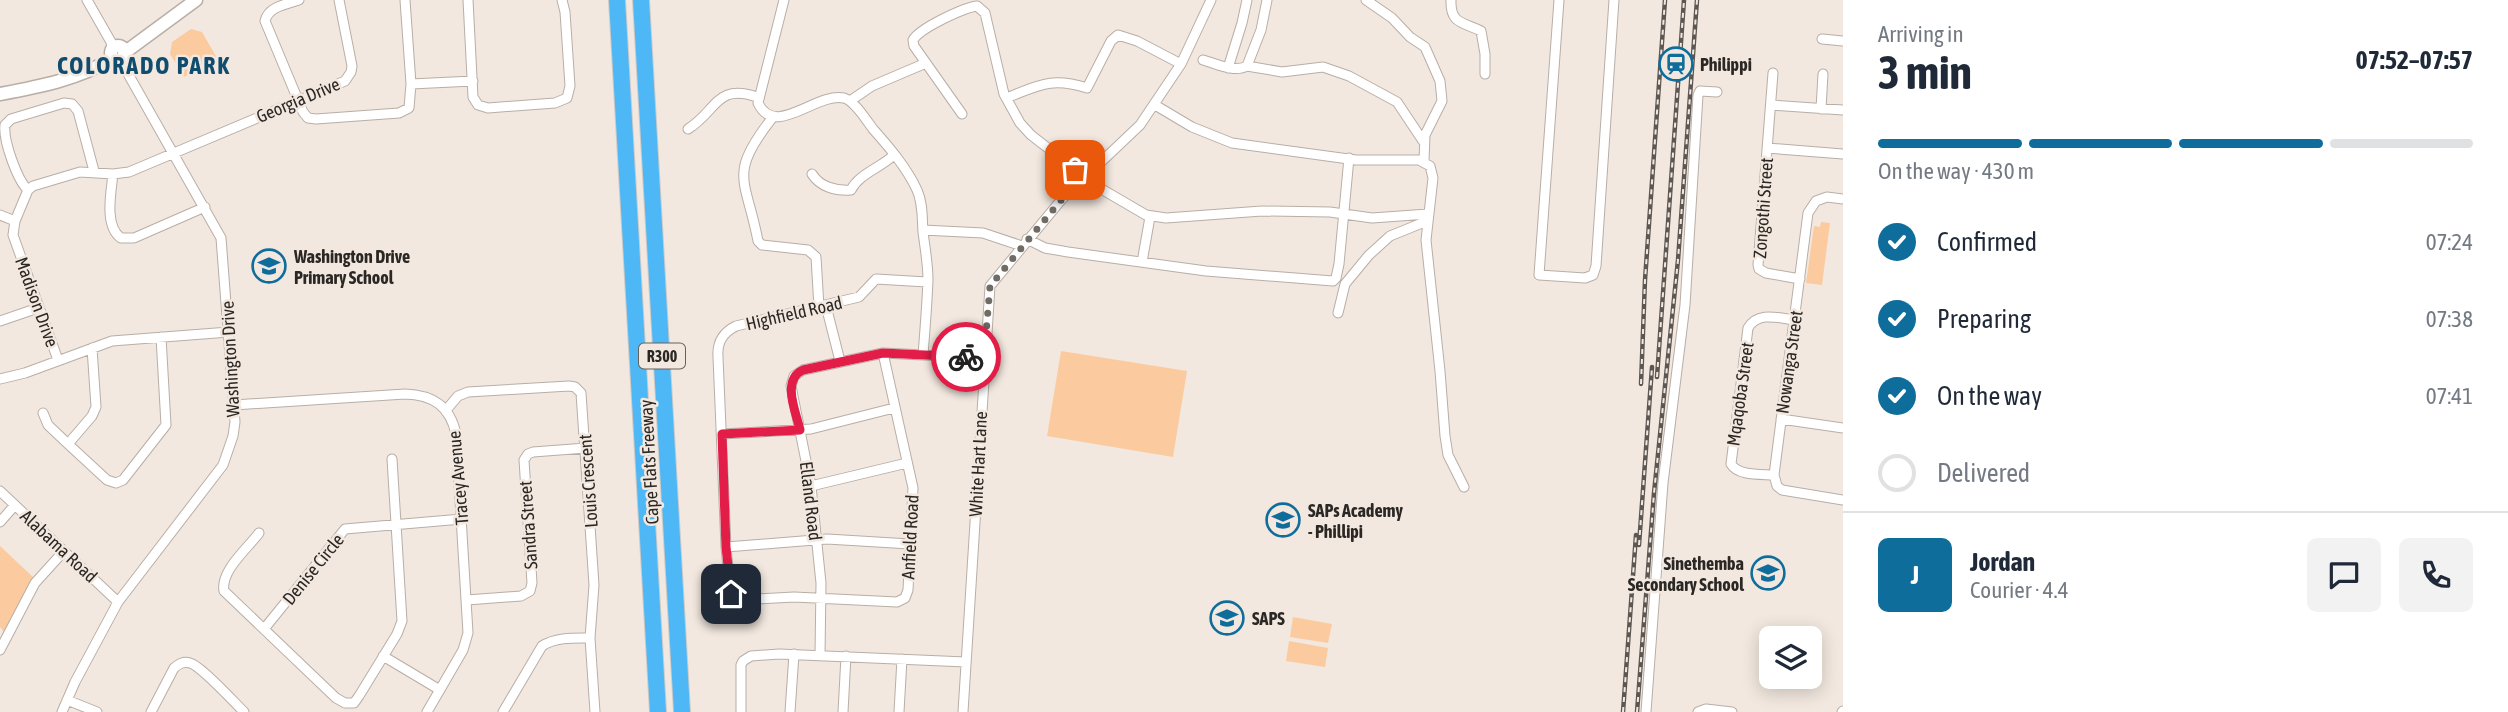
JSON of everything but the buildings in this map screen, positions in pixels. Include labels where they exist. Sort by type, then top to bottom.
[{"type":"highway","name":"Cape Flats Freeway","points":[[617,0],[658,712]]},
{"type":"highway","name":"Cape Flats Freeway","points":[[641,0],[682,712]]},
{"type":"street","name":"Washington Drive","points":[[62,712],[118,602],[223,465],[233,436],[234,405],[224,250],[217,229],[87,0]]},
{"type":"street","points":[[299,0],[272,10],[265,16],[265,21],[297,100],[305,116],[312,119],[405,112],[411,104],[405,0]]},
{"type":"street","name":"Georgia Drive","points":[[174,152],[345,81],[351,72],[351,60],[339,0]]},
{"type":"street","points":[[468,0],[475,102],[485,108],[555,103],[567,98],[570,86],[562,0]]},
{"type":"street","points":[[784,0],[757,97],[762,111],[773,117],[783,116],[826,99],[844,98],[894,155],[918,192],[927,285],[923,355]]},
{"type":"street","name":"White Hart Lane","points":[[963,712],[990,286],[1062,199],[1140,125],[1181,64],[1211,0]]},
{"type":"street","points":[[1228,68],[1247,0]]},
{"type":"street","points":[[1203,60],[1228,68],[1242,69],[1247,66],[1261,30],[1268,0]]},
{"type":"street","points":[[1366,0],[1392,18],[1428,52],[1440,81],[1442,101],[1423,141],[1424,161]]},
{"type":"street","points":[[1451,0],[1454,19],[1482,31],[1485,74]]},
{"type":"street","points":[[1559,0],[1539,275],[1573,278],[1590,277],[1596,266],[1614,0]]},
{"type":"street","points":[[0,94],[72,77],[98,67],[195,1]]},
{"type":"street","points":[[962,114],[914,46],[914,36],[969,8],[979,7],[987,21],[1006,98],[1024,128],[1085,178],[1123,204],[1150,217],[1252,211],[1427,218]]},
{"type":"street","points":[[1006,98],[1056,82],[1087,88],[1111,41],[1118,35],[1137,41],[1181,64]]},
{"type":"street","points":[[1822,39],[1843,41]]},
{"type":"street","points":[[850,102],[872,86],[926,63]]},
{"type":"street","points":[[1247,66],[1282,72],[1321,66],[1349,76],[1397,102],[1423,141]]},
{"type":"street","name":"Zongothi Street","points":[[1773,73],[1758,265],[1759,269],[1766,273],[1800,279]]},
{"type":"street","points":[[1821,109],[1823,74]]},
{"type":"street","points":[[411,84],[473,81]]},
{"type":"street","points":[[1646,712],[1663,483],[1685,305],[1698,94],[1702,91],[1717,92]]},
{"type":"street","points":[[688,129],[698,123],[726,95],[737,92],[757,97]]},
{"type":"street","points":[[28,190],[19,179],[5,134],[5,125],[10,119],[64,103],[72,104],[78,111],[94,171]]},
{"type":"street","points":[[1154,104],[1192,127],[1232,143],[1349,158],[1424,161],[1430,166],[1433,173],[1427,218],[1427,263],[1446,444],[1448,455],[1464,487]]},
{"type":"street","points":[[1770,105],[1843,110]]},
{"type":"street","points":[[773,117],[748,151],[744,163],[745,193],[758,241],[762,245],[808,250],[816,257],[823,307],[840,361]]},
{"type":"street","points":[[1767,148],[1843,154]]},
{"type":"street","points":[[0,215],[15,221],[28,190],[39,184],[74,173],[129,172],[174,152]]},
{"type":"street","points":[[811,174],[824,186],[847,191],[851,190],[857,180],[880,167],[894,155]]},
{"type":"street","points":[[1333,281],[1337,275],[1349,158]]},
{"type":"street","points":[[113,174],[111,220],[115,233],[121,239],[134,238],[205,207]]},
{"type":"street","name":"Nowanga Street","points":[[1774,475],[1809,208],[1821,198],[1843,199]]},
{"type":"street","points":[[1142,262],[1150,217]]},
{"type":"street","points":[[1338,313],[1344,286],[1383,240],[1427,218]]},
{"type":"street","name":"Madison Drive","points":[[15,221],[13,235],[58,360]]},
{"type":"street","points":[[923,230],[983,233],[1053,250],[1216,272],[1333,281],[1344,286]]},
{"type":"street","name":"Highfield Road","points":[[822,598],[737,600],[730,589],[718,348],[722,337],[736,326],[859,297],[876,279],[927,285]]},
{"type":"street","points":[[0,321],[38,308]]},
{"type":"street","name":"Mqaqoba Street","points":[[1774,475],[1742,472],[1735,470],[1731,464],[1748,328],[1754,320],[1764,316],[1795,320]]},
{"type":"street","points":[[0,379],[16,376],[119,339],[229,332]]},
{"type":"street","points":[[43,413],[48,425],[107,480],[116,483],[123,480],[166,425],[161,337]]},
{"type":"street","points":[[68,444],[92,416],[96,407],[92,348]]},
{"type":"street","name":"Elland Road","points":[[820,655],[822,598],[811,486],[791,386],[794,376],[803,370],[883,353],[984,358]]},
{"type":"street","name":"Anfield Road","points":[[822,598],[901,601],[908,590],[913,488],[883,353]]},
{"type":"street","name":"Louis Crescent","points":[[447,409],[458,396],[468,392],[575,387],[582,393],[594,584],[590,638],[595,712]]},
{"type":"street","name":"Tracey Avenue","points":[[234,405],[405,394],[426,396],[447,409],[456,434],[467,600],[467,642],[427,712]]},
{"type":"street","points":[[722,434],[800,430],[894,408]]},
{"type":"street","points":[[1781,419],[1843,428]]},
{"type":"street","name":"Sandra Street","points":[[467,600],[521,596],[530,592],[532,583],[524,460],[533,452],[586,449]]},
{"type":"street","points":[[259,533],[231,568],[223,586],[226,596],[336,698],[345,703],[356,701],[402,621],[392,459]]},
{"type":"street","points":[[811,486],[907,463]]},
{"type":"street","points":[[1774,475],[1777,486],[1782,490],[1843,500]]},
{"type":"street","name":"Alabama Road","points":[[0,491],[118,602]]},
{"type":"street","points":[[0,522],[15,505]]},
{"type":"street","name":"Denise Circle","points":[[264,629],[345,529],[462,519]]},
{"type":"street","points":[[726,547],[816,540],[909,544]]},
{"type":"street","points":[[0,650],[35,583],[64,551]]},
{"type":"street","points":[[503,712],[542,646],[550,641],[590,638]]},
{"type":"street","points":[[741,712],[740,672],[743,661],[751,656],[794,654],[966,662]]},
{"type":"street","points":[[790,712],[794,654]]},
{"type":"street","points":[[383,656],[440,690]]},
{"type":"street","points":[[843,712],[846,656]]},
{"type":"street","points":[[899,712],[902,659]]},
{"type":"street","points":[[151,712],[174,668],[178,664],[188,663],[198,668],[244,712]]},
{"type":"street","points":[[67,700],[97,712]]},
{"type":"street","points":[[1698,712],[1706,709],[1732,712]]},
{"type":"shaded area","points":[[191,29],[202,32],[217,58],[184,77],[170,54],[172,42]]},
{"type":"shaded area","points":[[1821,222],[1830,223],[1822,285],[1806,283],[1814,226],[1820,227]]},
{"type":"shaded area","points":[[1061,351],[1187,371],[1173,457],[1047,436]]},
{"type":"shaded area","points":[[0,546],[33,577],[4,632],[0,627]]},
{"type":"shaded area","points":[[1293,617],[1332,624],[1328,643],[1290,637]]},
{"type":"shaded area","points":[[1289,641],[1328,648],[1325,667],[1286,661]]},
{"type":"railway","points":[[1641,384],[1645,280],[1665,0]]},
{"type":"railway","points":[[1657,377],[1684,0]]},
{"type":"railway","points":[[1637,712],[1654,493],[1678,260],[1697,0]]},
{"type":"railway","points":[[1639,545],[1652,367]]},
{"type":"railway","points":[[1623,712],[1636,535]]},
{"type":"way so far","points":[[966,357],[984,358],[990,286],[1069,191],[1085,178],[1075,170]]},
{"type":"place","name":"Philippi","points":[[1676,64]]},
{"type":"place","name":"Washington Drive Primary School","points":[[269,266]]},
{"type":"place","name":"SAPs Academy - Phillipi","points":[[1283,520]]},
{"type":"place","name":"Sinethemba Secondary School","points":[[1768,573]]},
{"type":"place","name":"SAPS","points":[[1227,618]]},
{"type":"district","name":"COLORADO PARK","points":[[144,65]]},
{"type":"route","points":[[731,594],[726,547],[722,434],[800,430],[791,386],[797,372],[803,370],[883,353],[966,357]]}]
